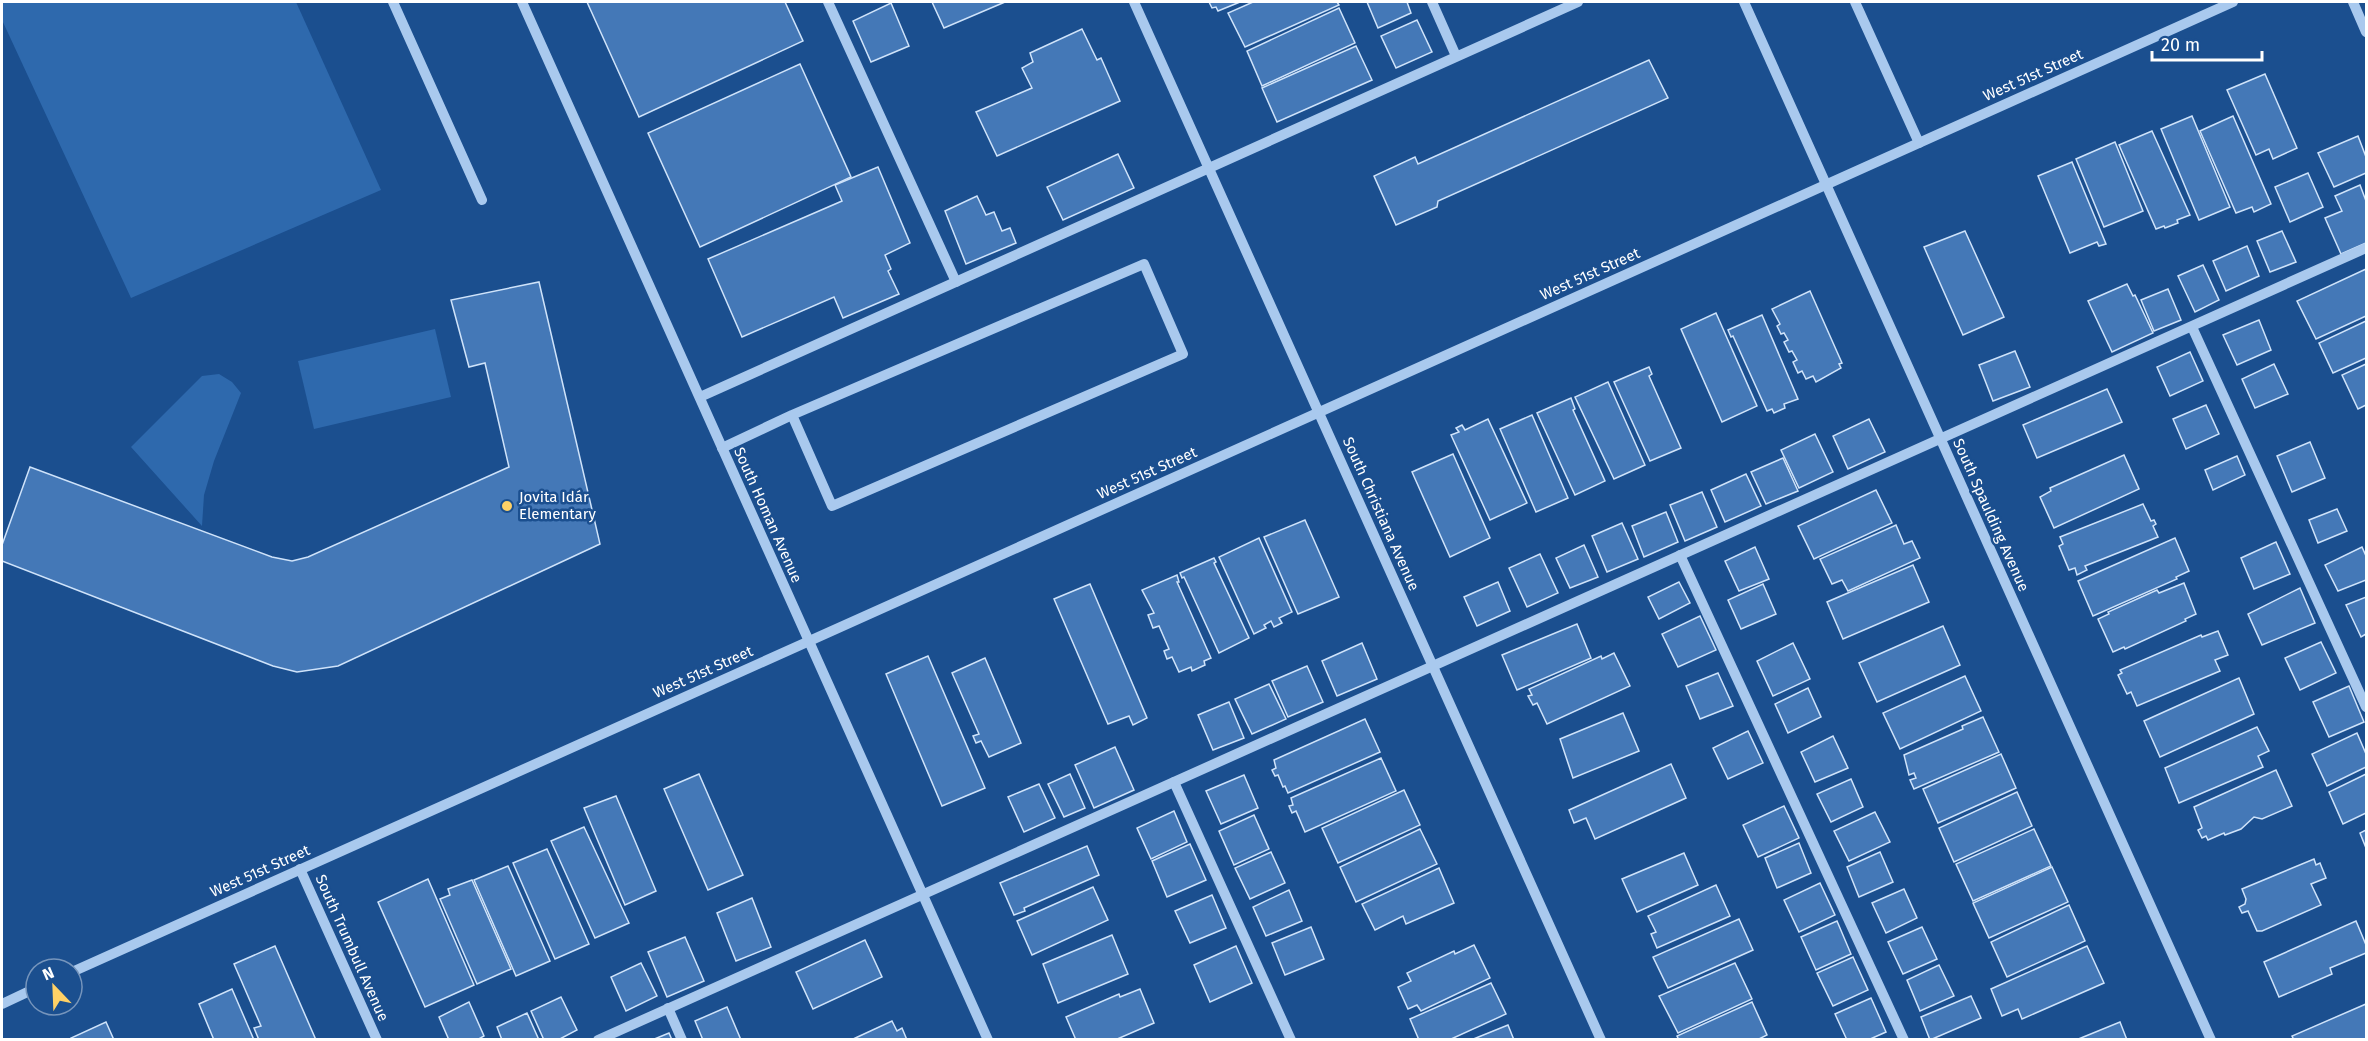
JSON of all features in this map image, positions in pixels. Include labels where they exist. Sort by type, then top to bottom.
[{"type":"street","points":[[393,2],[482,200]]},
{"type":"street","name":"South Homan Avenue","points":[[522,2],[988,1040]]},
{"type":"street","points":[[828,2],[956,282]]},
{"type":"street","name":"South Christiana Avenue","points":[[1134,2],[1601,1040]]},
{"type":"street","points":[[1432,2],[1456,56]]},
{"type":"street","points":[[700,397],[1578,2]]},
{"type":"street","name":"South Spaulding Avenue","points":[[1744,2],[2211,1040]]},
{"type":"street","points":[[1855,2],[1919,143]]},
{"type":"street","name":"West 51st Street","points":[[84,967],[2234,2]]},
{"type":"street","points":[[2353,2],[2367,32]]},
{"type":"street","points":[[598,1040],[2367,248]]},
{"type":"street","points":[[722,448],[792,415],[1144,264],[1183,354],[832,506],[792,415]]},
{"type":"street","points":[[2192,327],[2367,707]]},
{"type":"street","points":[[1680,555],[1904,1040]]},
{"type":"street","points":[[1174,782],[1291,1040]]},
{"type":"street","name":"South Trumbull Avenue","points":[[300,869],[377,1040]]},
{"type":"street","points":[[2,1004],[24,994]]},
{"type":"street","points":[[668,1008],[682,1040]]},
{"type":"shaded area","points":[[2,2],[296,2],[381,190],[131,298],[2,20]]},
{"type":"shaded area","points":[[435,329],[451,397],[314,429],[298,361]]},
{"type":"shaded area","points":[[219,374],[232,382],[241,393],[214,461],[204,495],[202,526],[131,447],[202,376]]},
{"type":"building","points":[[587,2],[785,2],[803,41],[639,117]]},
{"type":"building","points":[[932,2],[1005,2],[944,28]]},
{"type":"building","points":[[1209,2],[1240,2],[1218,11],[1216,7],[1212,8]]},
{"type":"building","points":[[1253,2],[1337,2],[1339,5],[1245,47],[1228,13]]},
{"type":"building","points":[[1367,2],[1407,2],[1411,13],[1378,28]]},
{"type":"building","points":[[891,3],[909,46],[871,62],[853,21]]},
{"type":"building","points":[[1339,8],[1355,43],[1262,86],[1247,51]]},
{"type":"building","points":[[1417,20],[1432,52],[1396,68],[1381,36]]},
{"type":"building","points":[[1082,29],[1097,60],[1101,58],[1120,101],[997,156],[976,112],[1032,88],[1022,68],[1033,62],[1030,53]]},
{"type":"building","points":[[1356,46],[1372,80],[1277,122],[1262,88]]},
{"type":"building","points":[[1649,60],[1668,98],[1438,201],[1437,207],[1396,225],[1374,176],[1415,157],[1418,164]]},
{"type":"building","points":[[800,64],[851,177],[700,247],[648,133]]},
{"type":"building","points":[[2265,74],[2297,148],[2273,159],[2269,149],[2256,155],[2227,90]]},
{"type":"building","points":[[2192,116],[2230,207],[2199,220],[2161,129]]},
{"type":"building","points":[[2233,116],[2271,204],[2254,212],[2252,207],[2236,213],[2200,131]]},
{"type":"building","points":[[2152,131],[2190,215],[2177,220],[2178,223],[2156,229],[2119,145]]},
{"type":"building","points":[[2358,136],[2366,157],[2366,173],[2334,187],[2318,153]]},
{"type":"building","points":[[2115,142],[2143,211],[2104,227],[2076,159]]},
{"type":"building","points":[[1118,154],[1134,188],[1063,220],[1047,187]]},
{"type":"building","points":[[2072,162],[2106,244],[2099,246],[2097,242],[2070,253],[2038,176]]},
{"type":"building","points":[[878,167],[910,243],[885,255],[891,269],[888,271],[899,294],[843,318],[834,297],[742,337],[708,259],[842,201],[835,185]]},
{"type":"building","points":[[2308,173],[2323,207],[2290,222],[2275,187]]},
{"type":"building","points":[[2360,185],[2366,201],[2366,243],[2341,254],[2325,218],[2342,211],[2335,196]]},
{"type":"building","points":[[977,196],[986,215],[994,212],[1002,231],[1010,228],[1016,243],[966,264],[945,211]]},
{"type":"building","points":[[1965,231],[2004,317],[1963,335],[1924,247]]},
{"type":"building","points":[[2282,231],[2296,262],[2270,272],[2257,241]]},
{"type":"building","points":[[2247,246],[2259,276],[2226,291],[2213,261]]},
{"type":"building","points":[[2203,265],[2219,300],[2195,312],[2178,276]]},
{"type":"building","points":[[2366,269],[2366,316],[2316,339],[2297,301]]},
{"type":"building","name":"Jovita Idár Elementary","points":[[539,282],[600,544],[338,666],[297,672],[273,666],[2,561],[2,545],[30,467],[272,557],[292,561],[308,557],[509,467],[485,363],[469,367],[451,300]]},
{"type":"building","points":[[2127,284],[2133,296],[2135,295],[2153,333],[2112,352],[2088,301]]},
{"type":"building","points":[[2168,289],[2181,320],[2154,331],[2141,300]]},
{"type":"building","points":[[1810,291],[1842,363],[1839,364],[1841,368],[1816,382],[1813,376],[1806,379],[1802,371],[1798,373],[1793,362],[1797,360],[1792,351],[1789,352],[1784,342],[1788,340],[1784,333],[1781,334],[1777,326],[1780,324],[1772,309]]},
{"type":"building","points":[[1716,313],[1757,406],[1722,422],[1681,329]]},
{"type":"building","points":[[1762,315],[1798,399],[1784,404],[1785,408],[1774,413],[1772,409],[1767,411],[1733,336],[1731,337],[1728,330]]},
{"type":"building","points":[[2259,320],[2271,350],[2237,365],[2223,335]]},
{"type":"building","points":[[2366,321],[2366,358],[2333,373],[2319,343]]},
{"type":"building","points":[[2015,351],[2030,387],[1993,401],[1979,365]]},
{"type":"building","points":[[2190,352],[2203,381],[2170,396],[2157,367]]},
{"type":"building","points":[[2274,364],[2288,394],[2255,408],[2242,379]]},
{"type":"building","points":[[2366,364],[2366,405],[2358,409],[2342,375]]},
{"type":"building","points":[[1649,367],[1652,374],[1649,376],[1681,448],[1650,461],[1614,382]]},
{"type":"building","points":[[1608,382],[1645,465],[1614,479],[1575,397]]},
{"type":"building","points":[[2107,389],[2122,422],[2037,458],[2023,425]]},
{"type":"building","points":[[1571,398],[1575,409],[1573,410],[1605,481],[1575,495],[1537,413]]},
{"type":"building","points":[[2206,405],[2219,434],[2186,449],[2173,419]]},
{"type":"building","points":[[1532,415],[1568,498],[1536,512],[1500,429]]},
{"type":"building","points":[[1488,419],[1527,503],[1490,520],[1451,435],[1459,432],[1456,428],[1462,425],[1465,430]]},
{"type":"building","points":[[1869,419],[1885,452],[1848,469],[1833,436]]},
{"type":"building","points":[[1815,434],[1833,472],[1799,488],[1781,450]]},
{"type":"building","points":[[2310,442],[2325,478],[2292,492],[2277,456]]},
{"type":"building","points":[[1453,454],[1490,538],[1450,557],[1412,472]]},
{"type":"building","points":[[2124,455],[2139,489],[2054,528],[2040,497],[2051,491],[2050,488]]},
{"type":"building","points":[[2237,456],[2245,475],[2213,490],[2205,470]]},
{"type":"building","points":[[1783,458],[1798,491],[1766,504],[1751,472]]},
{"type":"building","points":[[1746,474],[1761,506],[1725,522],[1711,490]]},
{"type":"building","points":[[1876,490],[1892,523],[1814,559],[1798,526]]},
{"type":"building","points":[[1702,492],[1717,527],[1685,541],[1670,505]]},
{"type":"building","points":[[2143,504],[2151,521],[2154,520],[2156,524],[2153,526],[2158,537],[2085,566],[2087,570],[2077,575],[2075,568],[2069,570],[2059,546],[2063,544],[2060,537]]},
{"type":"building","points":[[2337,509],[2347,531],[2318,543],[2309,520]]},
{"type":"building","points":[[1666,512],[1678,542],[1644,557],[1632,526]]},
{"type":"building","points":[[1305,520],[1339,597],[1298,614],[1264,537]]},
{"type":"building","points":[[1622,523],[1638,559],[1607,572],[1592,536]]},
{"type":"building","points":[[1896,525],[1904,544],[1912,541],[1920,558],[1848,591],[1842,580],[1832,584],[1820,559]]},
{"type":"building","points":[[1259,538],[1292,612],[1279,618],[1282,623],[1274,627],[1271,621],[1264,625],[1266,628],[1254,634],[1219,557]]},
{"type":"building","points":[[2175,538],[2189,571],[2176,577],[2177,579],[2093,616],[2078,581]]},
{"type":"building","points":[[2276,542],[2290,574],[2254,589],[2241,558]]},
{"type":"building","points":[[1584,545],[1598,577],[1570,588],[1556,558]]},
{"type":"building","points":[[1755,547],[1769,579],[1739,591],[1725,561]]},
{"type":"building","points":[[2362,547],[2366,556],[2366,580],[2338,591],[2325,565]]},
{"type":"building","points":[[1540,554],[1558,593],[1527,607],[1509,568]]},
{"type":"building","points":[[1214,558],[1216,562],[1214,563],[1249,638],[1219,653],[1184,577],[1182,578],[1180,573]]},
{"type":"building","points":[[1913,565],[1929,602],[1843,639],[1827,602]]},
{"type":"building","points":[[1177,575],[1179,582],[1177,582],[1211,658],[1204,661],[1205,665],[1192,671],[1191,667],[1179,672],[1172,657],[1167,659],[1164,651],[1169,649],[1159,626],[1153,628],[1148,615],[1154,613],[1142,590]]},
{"type":"building","points":[[1498,582],[1510,611],[1477,626],[1464,597]]},
{"type":"building","points":[[1679,582],[1690,603],[1659,619],[1648,597]]},
{"type":"building","points":[[2184,583],[2196,614],[2185,619],[2186,621],[2125,649],[2124,647],[2113,652],[2098,619],[2109,614],[2108,612],[2157,590],[2159,593]]},
{"type":"building","points":[[1090,584],[1147,718],[1133,725],[1129,716],[1108,724],[1054,599]]},
{"type":"building","points":[[1763,584],[1776,614],[1741,629],[1728,600]]},
{"type":"building","points":[[2300,588],[2315,623],[2262,645],[2248,614]]},
{"type":"building","points":[[2366,597],[2366,634],[2361,637],[2346,605]]},
{"type":"building","points":[[1700,616],[1716,650],[1678,667],[1662,634]]},
{"type":"building","points":[[1577,624],[1591,658],[1517,690],[1502,655]]},
{"type":"building","points":[[1943,626],[1960,665],[1877,702],[1859,663]]},
{"type":"building","points":[[2218,631],[2228,655],[2215,660],[2220,671],[2137,706],[2131,692],[2127,694],[2118,675],[2122,673],[2120,670],[2201,635],[2202,637]]},
{"type":"building","points":[[2321,642],[2336,673],[2300,690],[2285,658]]},
{"type":"building","points":[[1362,643],[1377,679],[1337,696],[1322,661]]},
{"type":"building","points":[[1793,643],[1810,679],[1773,696],[1757,661]]},
{"type":"building","points":[[1614,653],[1630,686],[1547,724],[1537,703],[1533,705],[1528,696],[1532,695],[1529,689],[1601,656],[1602,659]]},
{"type":"building","points":[[928,656],[985,788],[942,806],[886,674]]},
{"type":"building","points":[[985,658],[1021,743],[989,757],[981,741],[976,743],[973,736],[979,734],[952,673]]},
{"type":"building","points":[[1307,666],[1323,702],[1288,717],[1272,681]]},
{"type":"building","points":[[1718,673],[1733,706],[1700,719],[1686,686]]},
{"type":"building","points":[[1965,676],[1981,711],[1900,749],[1883,713]]},
{"type":"building","points":[[2239,678],[2254,714],[2160,757],[2144,721]]},
{"type":"building","points":[[1269,684],[1286,719],[1252,734],[1235,699]]},
{"type":"building","points":[[2349,686],[2364,722],[2329,737],[2313,702]]},
{"type":"building","points":[[1808,688],[1821,717],[1788,733],[1775,704]]},
{"type":"building","points":[[1229,702],[1244,738],[1213,750],[1198,715]]},
{"type":"building","points":[[1623,713],[1639,751],[1573,778],[1560,739]]},
{"type":"building","points":[[1983,717],[1999,752],[1914,789],[1910,780],[1916,778],[1914,773],[1909,775],[1904,755],[1963,729],[1962,726]]},
{"type":"building","points":[[1365,719],[1380,752],[1288,793],[1278,775],[1275,776],[1272,770],[1276,768],[1274,760]]},
{"type":"building","points":[[2257,727],[2269,751],[2258,756],[2263,767],[2179,803],[2165,768]]},
{"type":"building","points":[[1748,731],[1763,763],[1728,779],[1713,748]]},
{"type":"building","points":[[2357,733],[2366,754],[2366,767],[2327,786],[2312,754]]},
{"type":"building","points":[[1833,736],[1848,768],[1815,782],[1801,752]]},
{"type":"building","points":[[1115,747],[1134,790],[1094,808],[1075,765]]},
{"type":"building","points":[[2001,754],[2016,788],[1938,823],[1923,789]]},
{"type":"building","points":[[1381,758],[1396,791],[1305,832],[1296,811],[1292,813],[1289,806],[1293,805],[1291,798]]},
{"type":"building","points":[[1671,764],[1686,798],[1595,839],[1586,818],[1574,823],[1569,810]]},
{"type":"building","points":[[2276,770],[2292,806],[2262,819],[2254,817],[2241,829],[2225,835],[2224,833],[2208,840],[2206,836],[2202,838],[2198,830],[2202,828],[2194,807]]},
{"type":"building","points":[[699,774],[743,875],[708,890],[664,789]]},
{"type":"building","points":[[1070,774],[1085,808],[1064,817],[1048,784]]},
{"type":"building","points":[[2366,774],[2366,813],[2343,824],[2329,792]]},
{"type":"building","points":[[1244,775],[1258,808],[1221,824],[1206,791]]},
{"type":"building","points":[[1851,779],[1863,807],[1831,822],[1817,794]]},
{"type":"building","points":[[1039,784],[1055,818],[1024,832],[1008,797]]},
{"type":"building","points":[[1404,790],[1420,825],[1338,863],[1322,828]]},
{"type":"building","points":[[2017,792],[2032,826],[1954,862],[1939,828]]},
{"type":"building","points":[[616,796],[656,891],[625,905],[584,808]]},
{"type":"building","points":[[1784,806],[1799,838],[1758,857],[1743,825]]},
{"type":"building","points":[[1174,811],[1187,842],[1151,859],[1137,828]]},
{"type":"building","points":[[1875,812],[1890,842],[1849,861],[1834,831]]},
{"type":"building","points":[[1254,815],[1269,849],[1234,865],[1219,831]]},
{"type":"building","points":[[584,827],[629,923],[595,938],[551,841]]},
{"type":"building","points":[[1420,829],[1437,864],[1356,902],[1340,867]]},
{"type":"building","points":[[2034,829],[2051,866],[1973,901],[1956,864]]},
{"type":"building","points":[[2366,830],[2366,848],[2360,833]]},
{"type":"building","points":[[1799,843],[1811,873],[1777,888],[1765,858]]},
{"type":"building","points":[[1190,844],[1206,880],[1167,897],[1152,861]]},
{"type":"building","points":[[1087,846],[1099,875],[1024,908],[1025,911],[1014,915],[1000,883]]},
{"type":"building","points":[[547,849],[589,944],[555,959],[513,863]]},
{"type":"building","points":[[1271,852],[1285,883],[1250,899],[1235,868]]},
{"type":"building","points":[[1880,852],[1893,882],[1859,897],[1847,867]]},
{"type":"building","points":[[1684,853],[1698,885],[1637,912],[1622,879]]},
{"type":"building","points":[[2314,859],[2316,865],[2320,863],[2326,878],[2311,884],[2321,905],[2262,931],[2257,931],[2248,911],[2242,913],[2239,907],[2245,904],[2246,899],[2242,889]]},
{"type":"building","points":[[508,866],[550,961],[516,976],[474,880]]},
{"type":"building","points":[[2052,867],[2068,902],[1989,938],[1973,903]]},
{"type":"building","points":[[1439,868],[1454,903],[1406,924],[1403,916],[1375,930],[1362,904]]},
{"type":"building","points":[[428,879],[474,985],[425,1007],[378,902]]},
{"type":"building","points":[[472,880],[511,969],[477,984],[440,899],[450,895],[448,889]]},
{"type":"building","points":[[1820,883],[1835,915],[1799,932],[1784,900]]},
{"type":"building","points":[[1716,885],[1730,916],[1657,948],[1651,934],[1656,932],[1648,916]]},
{"type":"building","points":[[1093,887],[1108,920],[1032,955],[1017,921]]},
{"type":"building","points":[[1904,889],[1917,918],[1886,933],[1872,903]]},
{"type":"building","points":[[1289,890],[1302,921],[1266,936],[1253,907]]},
{"type":"building","points":[[1212,895],[1226,928],[1190,943],[1175,911]]},
{"type":"building","points":[[752,898],[771,947],[736,961],[717,913]]},
{"type":"building","points":[[2069,905],[2085,941],[2007,977],[1991,942]]},
{"type":"building","points":[[1739,919],[1753,950],[1668,988],[1653,957]]},
{"type":"building","points":[[1837,921],[1851,954],[1816,970],[1801,937]]},
{"type":"building","points":[[2356,921],[2366,945],[2366,953],[2330,968],[2332,974],[2279,997],[2264,962]]},
{"type":"building","points":[[1311,927],[1324,959],[1285,975],[1272,943]]},
{"type":"building","points":[[1922,927],[1937,959],[1903,974],[1888,942]]},
{"type":"building","points":[[1112,935],[1128,974],[1058,1003],[1043,964]]},
{"type":"building","points":[[685,937],[704,981],[667,997],[648,952]]},
{"type":"building","points":[[865,940],[882,977],[813,1009],[796,972]]},
{"type":"building","points":[[1474,945],[1490,978],[1421,1011],[1417,1005],[1408,1009],[1398,987],[1411,981],[1407,973],[1454,951],[1455,954]]},
{"type":"building","points":[[275,946],[316,1040],[259,1040],[254,1028],[261,1026],[234,964]]},
{"type":"building","points":[[1236,946],[1252,983],[1210,1002],[1194,965]]},
{"type":"building","points":[[2087,946],[2104,983],[2022,1019],[2018,1009],[2002,1016],[1991,989]]},
{"type":"building","points":[[1853,957],[1868,990],[1833,1006],[1817,973]]},
{"type":"building","points":[[641,963],[657,996],[626,1011],[611,977]]},
{"type":"building","points":[[1735,963],[1752,999],[1678,1033],[1659,996]]},
{"type":"building","points":[[1939,965],[1954,996],[1920,1011],[1907,980]]},
{"type":"building","points":[[1491,983],[1506,1014],[1449,1040],[1419,1040],[1410,1019]]},
{"type":"building","points":[[232,989],[254,1040],[214,1040],[199,1004]]},
{"type":"building","points":[[1140,989],[1154,1023],[1115,1040],[1076,1040],[1066,1017],[1119,994],[1120,997]]},
{"type":"building","points":[[1971,996],[1981,1018],[1930,1040],[1921,1017]]},
{"type":"building","points":[[561,997],[577,1030],[558,1040],[544,1040],[531,1011]]},
{"type":"building","points":[[1871,998],[1886,1032],[1868,1040],[1847,1040],[1835,1014]]},
{"type":"building","points":[[469,1002],[484,1036],[477,1040],[449,1040],[439,1017]]},
{"type":"building","points":[[1752,1002],[1767,1035],[1757,1040],[1679,1040],[1677,1036]]},
{"type":"building","points":[[2366,1004],[2366,1040],[2294,1040],[2292,1036]]},
{"type":"building","points":[[727,1007],[741,1040],[703,1040],[695,1021]]},
{"type":"building","points":[[527,1013],[539,1040],[502,1040],[497,1027]]},
{"type":"building","points":[[892,1021],[897,1031],[902,1028],[907,1040],[851,1040]]},
{"type":"building","points":[[106,1022],[114,1040],[72,1040],[71,1038]]},
{"type":"building","points":[[2120,1022],[2127,1040],[2076,1040]]},
{"type":"building","points":[[1508,1025],[1514,1040],[1471,1040]]},
{"type":"building","points":[[669,1033],[672,1040],[652,1040]]},
{"type":"place","name":"Jovita Idár Elementary","points":[[507,506]]}]
